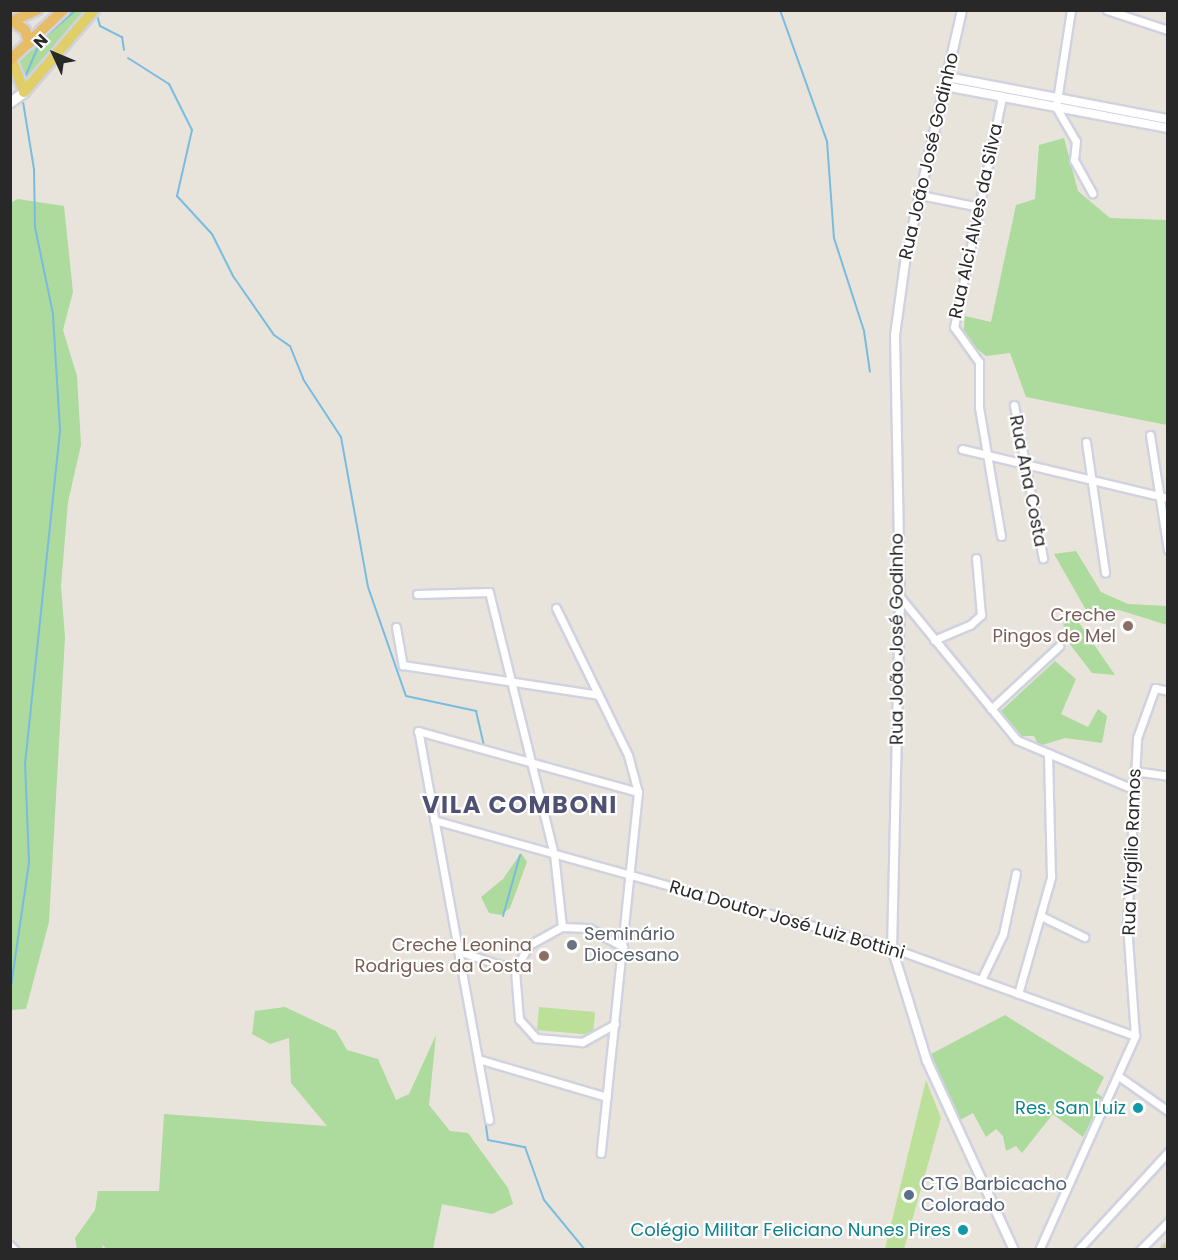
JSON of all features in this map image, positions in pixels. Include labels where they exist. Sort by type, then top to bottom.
[{"type":"highway","points":[[11,22],[37,10]]},
{"type":"highway","points":[[11,59],[63,10]]},
{"type":"highway","points":[[11,22],[25,30],[29,44]]},
{"type":"main road","points":[[10,102],[24,92],[94,10]]},
{"type":"main road","points":[[11,59],[24,92]]},
{"type":"main road","points":[[10,79],[24,92]]},
{"type":"street","name":"Rua João José Godinho","points":[[962,10],[902,276],[894,353],[900,597],[892,948],[927,1061],[1014,1250]]},
{"type":"street","points":[[1071,10],[1056,102],[1076,141],[1074,160],[1092,193]]},
{"type":"street","points":[[1107,10],[1167,30]]},
{"type":"street","points":[[946,82],[1002,97],[1056,102],[1167,128]]},
{"type":"street","points":[[946,82],[1167,119]]},
{"type":"street","name":"Rua Alci Alves da Silva","points":[[987,455],[979,362],[962,344],[954,327],[1002,97]]},
{"type":"street","points":[[920,195],[979,207]]},
{"type":"street","name":"Rua Ana Costa","points":[[1014,405],[1043,558]]},
{"type":"street","points":[[1150,435],[1155,495],[1167,550]]},
{"type":"street","points":[[1086,442],[1105,573]]},
{"type":"street","points":[[962,449],[1167,498]]},
{"type":"street","points":[[987,455],[1000,536]]},
{"type":"street","points":[[934,640],[978,619],[976,558]]},
{"type":"street","points":[[417,594],[489,592],[554,854],[562,927]]},
{"type":"street","points":[[900,597],[1017,740],[1133,789]]},
{"type":"street","points":[[556,608],[632,764],[638,792],[601,1154]]},
{"type":"street","points":[[396,627],[403,666],[598,695]]},
{"type":"street","points":[[991,709],[1059,646]]},
{"type":"street","name":"Rua Virgílio Ramos","points":[[1039,1250],[1120,1077],[1135,1036],[1127,925],[1134,771],[1140,720],[1155,688],[1167,691]]},
{"type":"street","points":[[489,1120],[418,731],[638,792]]},
{"type":"street","points":[[1018,994],[1043,917],[1054,850],[1048,754]]},
{"type":"street","points":[[1134,771],[1167,776]]},
{"type":"street","name":"Rua Doutor José Luiz Bottini","points":[[434,820],[892,948],[1135,1036]]},
{"type":"street","points":[[981,980],[1003,934],[1016,873]]},
{"type":"street","points":[[1043,917],[1084,938]]},
{"type":"street","points":[[615,1023],[582,1042],[536,1038],[517,1011],[515,970],[529,945],[562,927],[589,928],[623,947]]},
{"type":"street","points":[[458,951],[515,970]]},
{"type":"street","points":[[478,1059],[607,1097]]},
{"type":"street","points":[[1120,1077],[1167,1111]]},
{"type":"street","points":[[1078,1250],[1167,1152]]},
{"type":"street","points":[[1140,1250],[1167,1222]]},
{"type":"street","points":[[10,1246],[14,1250]]},
{"type":"green space","points":[[64,11],[83,11],[30,78],[23,77],[18,61]]},
{"type":"green space","points":[[1064,138],[1078,191],[1110,218],[1167,220],[1167,425],[1026,397],[1010,353],[986,356],[963,337],[965,316],[991,322],[1016,205],[1035,199],[1039,145]]},
{"type":"green space","points":[[18,199],[64,206],[73,292],[63,330],[77,376],[81,445],[68,502],[61,586],[65,637],[49,922],[26,1009],[11,1010],[10,203]]},
{"type":"green space","points":[[1076,551],[1101,592],[1128,604],[1167,606],[1167,625],[1119,610],[1086,610],[1054,554]]},
{"type":"green space","points":[[1075,617],[1115,675],[1092,673],[1065,638],[1063,622]]},
{"type":"green space","points":[[1055,661],[1076,679],[1061,714],[1088,727],[1098,709],[1107,716],[1102,743],[1065,738],[1039,746],[1034,736],[1018,736],[1001,711]]},
{"type":"green space","points":[[521,853],[527,862],[510,908],[501,915],[489,913],[481,897],[503,879]]},
{"type":"green space","points":[[285,1007],[336,1031],[347,1050],[378,1059],[396,1100],[409,1094],[436,1035],[429,1105],[450,1131],[468,1133],[508,1188],[513,1204],[492,1214],[442,1204],[433,1249],[108,1250],[102,1245],[103,1249],[77,1249],[75,1238],[95,1210],[98,1191],[159,1191],[164,1114],[327,1126],[291,1083],[289,1038],[270,1044],[252,1034],[255,1011]]},
{"type":"green space","points":[[539,1007],[595,1012],[593,1035],[537,1030]]},
{"type":"green space","points":[[1005,1015],[1104,1077],[1096,1093],[1103,1097],[1083,1137],[1053,1114],[1022,1153],[1016,1146],[1006,1151],[1003,1136],[996,1129],[986,1137],[973,1113],[958,1121],[931,1054]]},
{"type":"green space","name":"CTG Barbicacho Colorado","points":[[926,1080],[941,1118],[904,1249],[885,1249]]},
{"type":"waterway","points":[[25,77],[41,40],[76,10]]},
{"type":"waterway","points":[[780,10],[827,141],[834,238],[864,331],[870,372]]},
{"type":"waterway","points":[[97,15],[100,26],[122,37],[124,50]]},
{"type":"waterway","points":[[128,58],[169,84],[192,130],[177,196],[212,234],[233,276],[274,335],[290,346],[303,379],[341,437],[368,587],[406,696],[476,711],[484,745]]},
{"type":"waterway","points":[[10,993],[29,862],[25,764],[60,430],[53,314],[35,227],[34,169],[23,102]]},
{"type":"waterway","points":[[503,916],[520,855]]},
{"type":"waterway","points":[[482,1098],[488,1140],[525,1147],[544,1200],[585,1250]]},
{"type":"place","name":"Creche Pingos de Mel","points":[[1128,626]]},
{"type":"place","name":"Seminário Diocesano","points":[[572,945]]},
{"type":"place","name":"Creche Leonina Rodrigues da Costa","points":[[544,956]]},
{"type":"place","name":"Res. San Luiz","points":[[1138,1108]]},
{"type":"place","name":"CTG Barbicacho Colorado","points":[[909,1195]]},
{"type":"place","name":"Colégio Militar Feliciano Nunes Pires","points":[[963,1230]]},
{"type":"district","name":"VILA COMBONI","points":[[520,805]]}]
